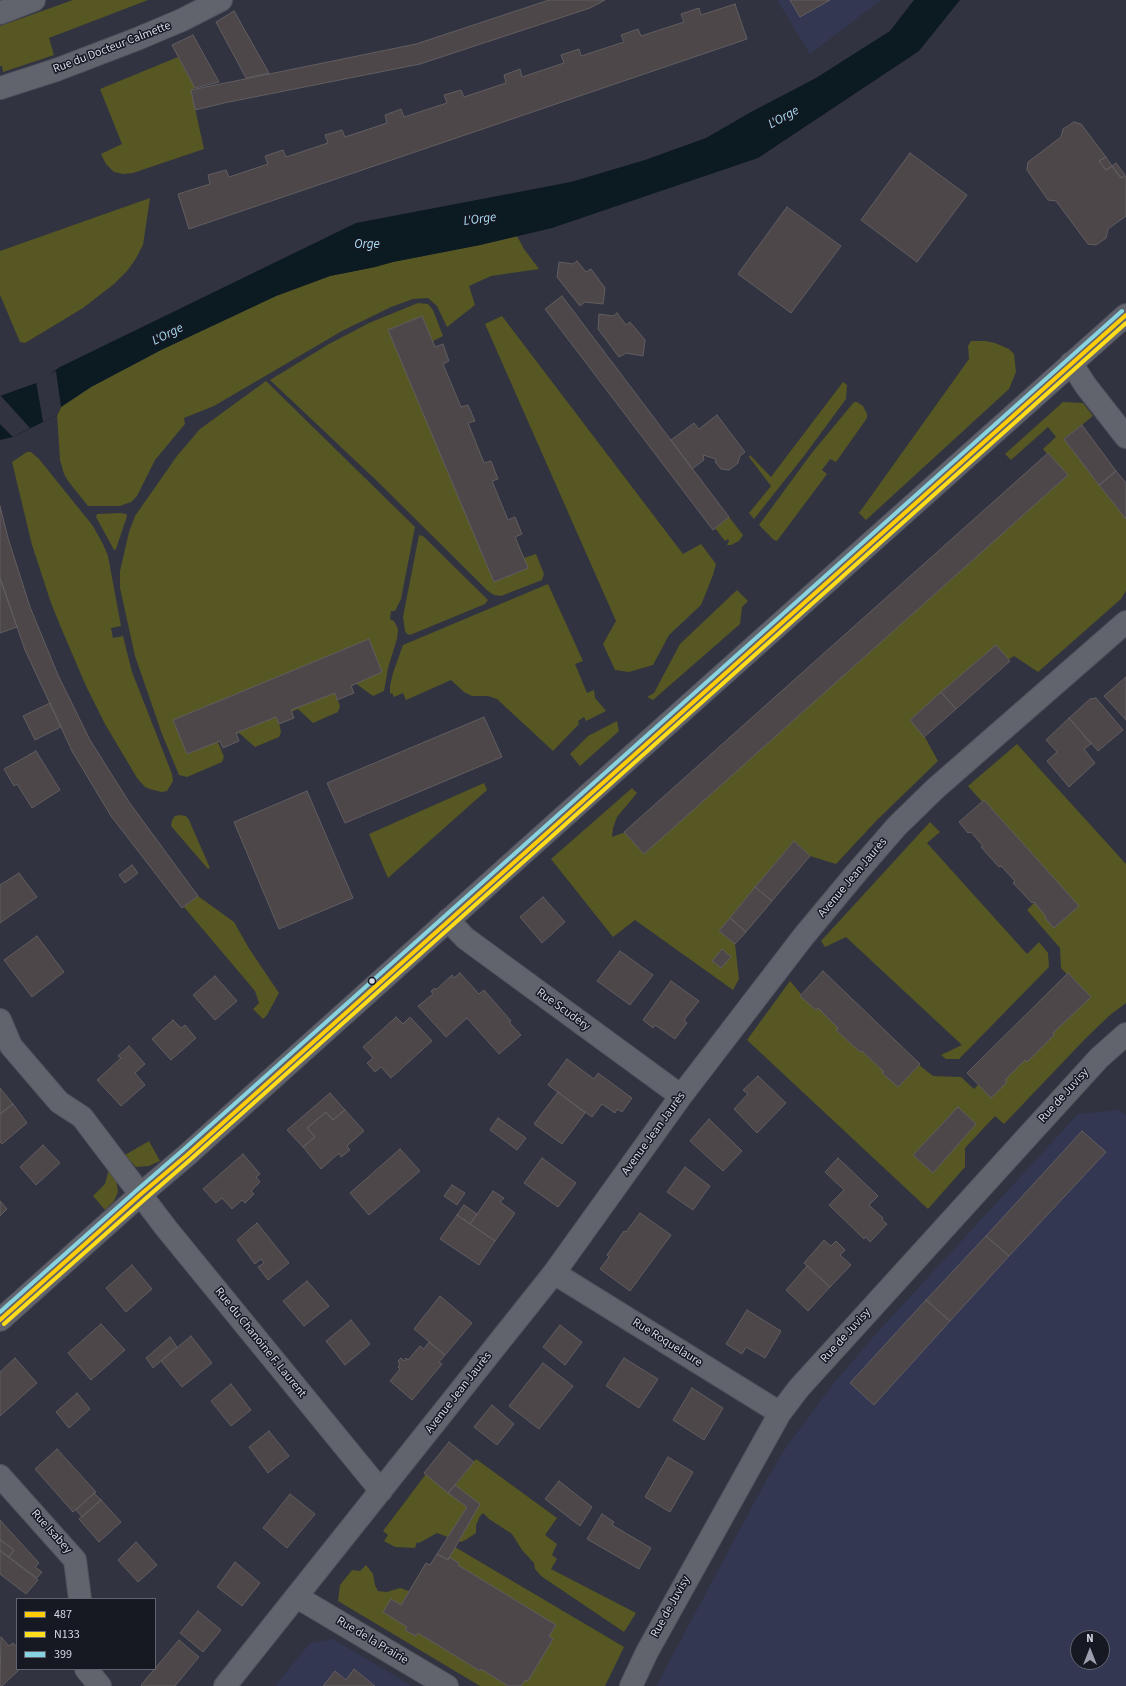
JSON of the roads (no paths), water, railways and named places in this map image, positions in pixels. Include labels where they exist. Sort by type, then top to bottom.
[{"type":"street","points":[[0,13],[34,0]]},
{"type":"street","name":"Rue du Docteur Calmette","points":[[0,88],[56,70],[150,34],[222,0]]},
{"type":"street","points":[[0,1320],[198,1145],[1126,315]]},
{"type":"street","points":[[1071,363],[1086,386],[1126,437]]},
{"type":"street","name":"Avenue Jean Jaurès","points":[[225,1686],[554,1273],[681,1096],[803,938],[857,872],[897,826],[936,788],[1126,622]]},
{"type":"street","name":"Rue Scudéry","points":[[448,920],[465,938],[681,1096]]},
{"type":"street","points":[[0,1020],[11,1046],[59,1102],[82,1117],[141,1194]]},
{"type":"street","name":"Rue de Juvisy","points":[[631,1686],[647,1652],[780,1413],[800,1388],[1099,1058],[1126,1034]]},
{"type":"street","name":"Rue du Chanoine F. Laurent","points":[[141,1194],[176,1240],[381,1491]]},
{"type":"street","name":"Rue Roquelaure","points":[[554,1273],[780,1413]]},
{"type":"street","name":"Rue Isabey","points":[[0,1476],[75,1560],[80,1598]]},
{"type":"street","name":"Rue de la Prairie","points":[[297,1597],[447,1686]]},
{"type":"street","points":[[87,1670],[100,1686]]},
{"type":"water","name":"Orge","points":[[914,0],[960,0],[919,51],[758,158],[552,228],[480,245],[330,276],[276,296],[161,350],[91,387],[61,407],[57,415],[13,437],[0,440],[0,396],[39,382],[60,367],[356,223],[571,182],[645,160],[706,138],[751,112],[816,78],[890,31]]},
{"type":"water label","name":"L'Orge","points":[[784,118]]},
{"type":"water label","name":"L'Orge","points":[[480,220]]},
{"type":"water label","name":"L'Orge","points":[[168,335]]}]
